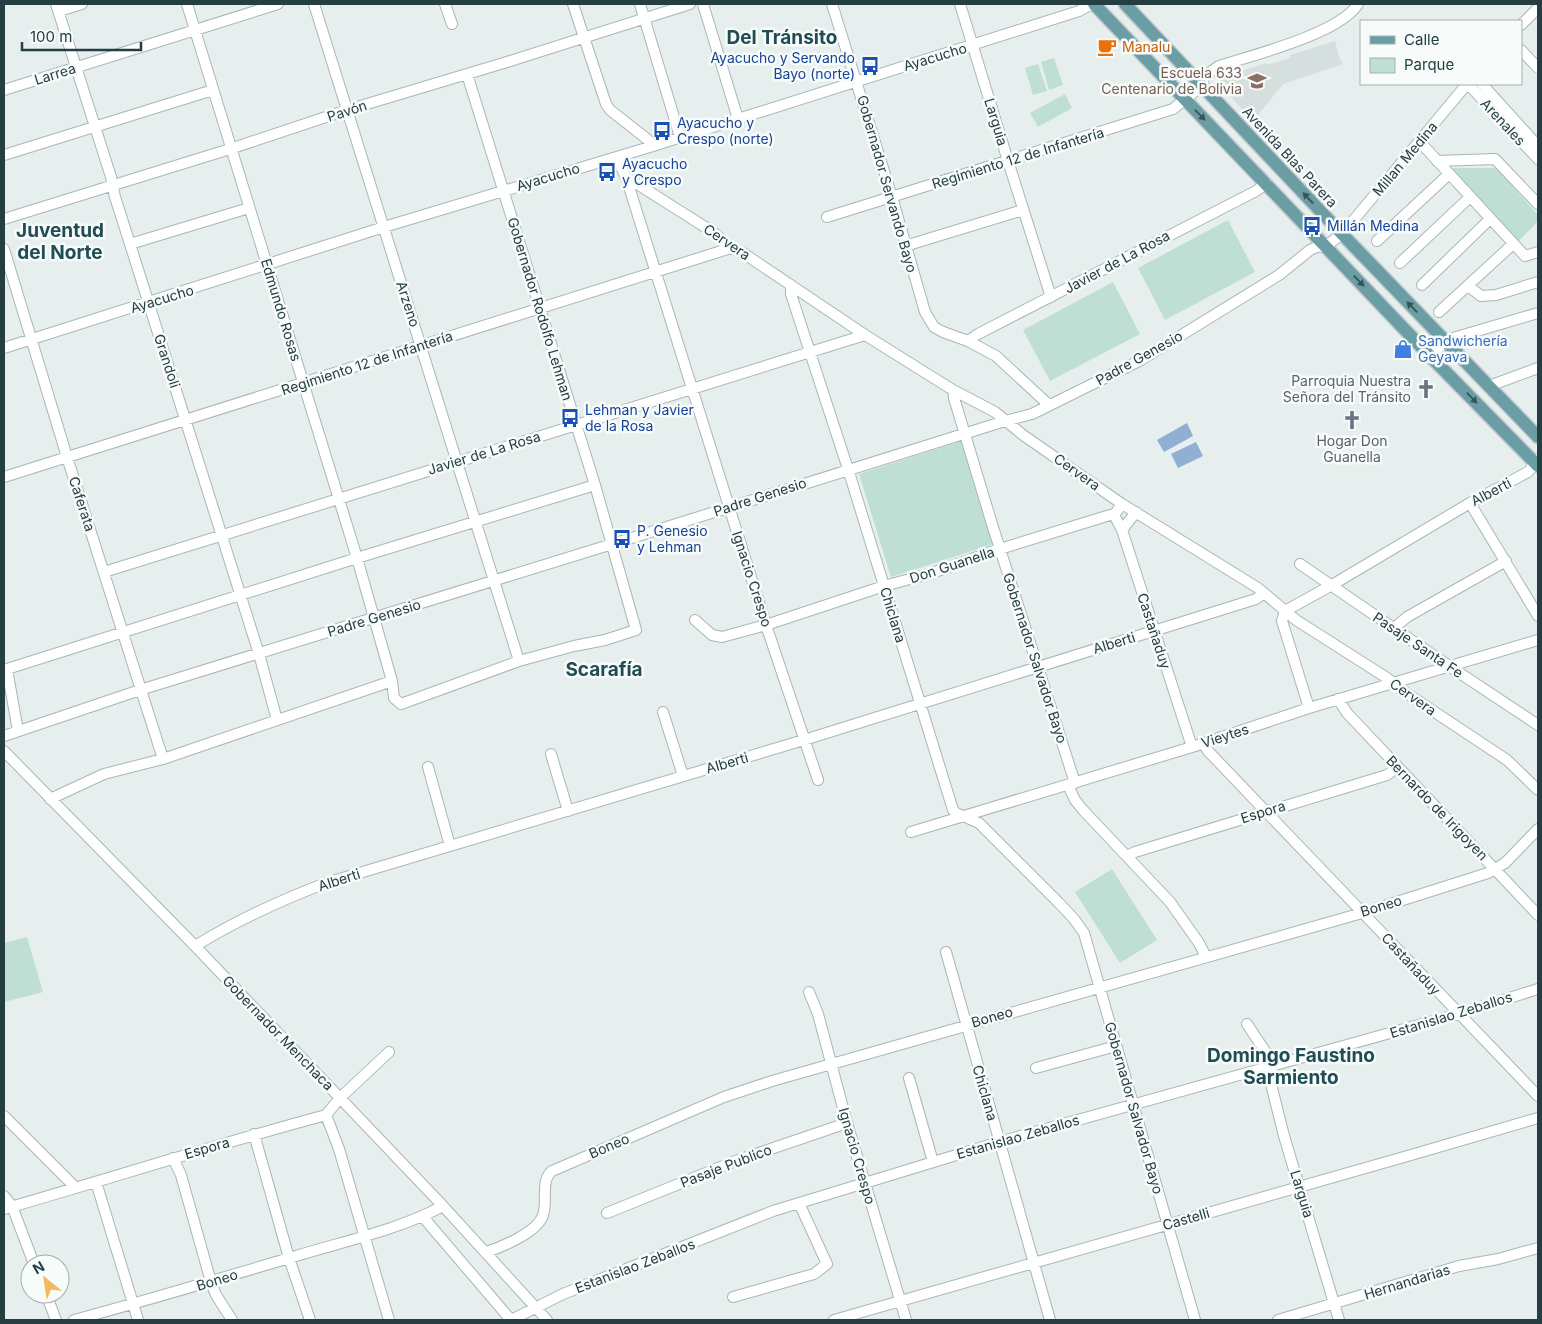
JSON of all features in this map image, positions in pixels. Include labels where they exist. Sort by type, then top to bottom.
[{"type":"main road","points":[[1093,4],[1430,356],[1538,463]]},
{"type":"main road","name":"Avenida Blas Parera","points":[[1125,4],[1445,342],[1538,437]]},
{"type":"street","points":[[58,7],[82,4]]},
{"type":"street","name":"Edmundo Rosas","points":[[187,4],[357,558],[392,681],[394,698],[401,704],[519,661]]},
{"type":"street","name":"Larrea","points":[[4,90],[278,4]]},
{"type":"street","name":"Arzeno","points":[[314,4],[519,661]]},
{"type":"street","points":[[445,4],[452,24]]},
{"type":"street","points":[[574,4],[606,104],[610,110],[647,139],[653,146]]},
{"type":"street","points":[[640,4],[680,137]]},
{"type":"street","name":"Pavón","points":[[4,219],[690,4]]},
{"type":"street","points":[[703,4],[738,119]]},
{"type":"street","name":"Gobernador Servando Bayo","points":[[832,4],[892,197],[924,312],[934,327],[968,341],[996,356],[1049,405]]},
{"type":"street","name":"Larguia","points":[[960,4],[1051,297]]},
{"type":"street","name":"Ayacucho","points":[[4,348],[384,227],[616,158],[1079,11],[1093,4]]},
{"type":"street","name":"Regimiento 12 de Infantería","points":[[828,217],[1173,109],[1194,92],[1210,70],[1322,30],[1341,20],[1358,4]]},
{"type":"street","name":"Grandoli","points":[[58,7],[130,244],[259,654],[277,720]]},
{"type":"street","points":[[1522,24],[1538,8]]},
{"type":"street","points":[[1522,51],[1538,68]]},
{"type":"street","name":"Gobernador Rodolfo Lehman","points":[[467,74],[576,424],[636,630],[605,640],[574,646],[519,661]]},
{"type":"street","name":"Millan Medina","points":[[1342,234],[1467,85]]},
{"type":"street","name":"Arenales","points":[[1469,85],[1538,159]]},
{"type":"street","points":[[1483,85],[1538,146]]},
{"type":"street","points":[[4,155],[213,90]]},
{"type":"street","points":[[1420,142],[1525,256],[1538,252]]},
{"type":"street","name":"Cervera","points":[[616,158],[626,177],[713,232],[731,248],[743,253],[952,390],[995,412],[1023,435],[1122,504],[1264,593],[1296,620],[1507,760],[1538,790]]},
{"type":"street","points":[[1437,162],[1495,159],[1538,204]]},
{"type":"street","points":[[1377,241],[1449,174]]},
{"type":"street","name":"Ignacio Crespo","points":[[626,177],[766,625],[818,780]]},
{"type":"street","name":"Javier de La Rosa","points":[[968,341],[978,334],[1256,191],[1266,183]]},
{"type":"street","points":[[1400,263],[1470,197]]},
{"type":"street","points":[[130,244],[249,208]]},
{"type":"street","points":[[905,246],[1023,210]]},
{"type":"street","points":[[1422,285],[1490,219]]},
{"type":"street","name":"Padre Genesio","points":[[4,736],[140,690],[1005,420],[1032,414],[1140,360],[1279,275],[1310,250],[1326,246],[1342,234]]},
{"type":"street","points":[[1439,312],[1514,244]]},
{"type":"street","name":"Regimiento 12 de Infantería","points":[[4,478],[731,248]]},
{"type":"street","name":"Caferata","points":[[4,249],[67,458],[163,759]]},
{"type":"street","points":[[1468,286],[1481,296],[1496,295],[1538,282]]},
{"type":"street","name":"Chiclana","points":[[791,285],[791,294],[848,469],[953,810],[979,823],[1059,903]]},
{"type":"street","points":[[1430,356],[1445,342],[1464,334],[1538,312]]},
{"type":"street","name":"Javier de La Rosa","points":[[104,572],[865,334]]},
{"type":"street","points":[[1489,386],[1538,368]]},
{"type":"street","name":"Gobernador Salvador Bayo","points":[[952,390],[1076,800],[1083,810],[1175,908],[1206,957]]},
{"type":"street","name":"Alberti","points":[[1285,611],[1470,503],[1528,472],[1538,463]]},
{"type":"street","points":[[18,732],[5,670],[594,485]]},
{"type":"street","points":[[1470,503],[1538,616]]},
{"type":"street","points":[[1114,515],[1122,504]]},
{"type":"street","points":[[1122,530],[1136,512]]},
{"type":"street","name":"Don Guanella","points":[[694,620],[717,637],[766,625],[884,586],[932,573],[1000,549],[1114,515]]},
{"type":"street","name":"Castañaduy","points":[[1114,515],[1122,530],[1192,747]]},
{"type":"street","points":[[1394,628],[1407,617],[1506,561]]},
{"type":"street","name":"Pasaje Santa Fe","points":[[1300,564],[1538,725]]},
{"type":"street","name":"Alberti","points":[[195,946],[211,936],[312,888],[804,740],[1256,599],[1264,593]]},
{"type":"street","points":[[1285,611],[1282,620],[1309,708]]},
{"type":"street","name":"Vieytes","points":[[912,832],[1192,747],[1338,699],[1538,640]]},
{"type":"street","points":[[50,799],[104,774],[163,759],[392,681]]},
{"type":"street","name":"Bernardo de Irigoyen","points":[[1338,699],[1347,713],[1538,915]]},
{"type":"street","points":[[663,712],[683,776]]},
{"type":"street","name":"Castañaduy","points":[[1203,743],[1208,751],[1538,1096]]},
{"type":"street","name":"Gobernador Menchaca","points":[[4,751],[195,946],[443,1206],[547,1320]]},
{"type":"street","points":[[551,754],[568,811]]},
{"type":"street","points":[[428,767],[450,846]]},
{"type":"street","name":"Espora","points":[[1127,856],[1134,852],[1266,811],[1388,775],[1398,768]]},
{"type":"street","name":"Boneo","points":[[486,1252],[517,1240],[541,1220],[544,1213],[547,1176],[552,1171],[724,1097],[831,1062],[1362,913],[1496,870],[1538,829]]},
{"type":"street","name":"Gobernador Salvador Bayo","points":[[1059,903],[1084,933],[1195,1320]]},
{"type":"street","name":"Chiclana","points":[[946,952],[1050,1320]]},
{"type":"street","name":"Estanislao Zeballos","points":[[511,1320],[552,1298],[772,1211],[999,1142],[1458,1014],[1538,989]]},
{"type":"street","name":"Ignacio Crespo","points":[[809,992],[818,1014],[847,1123],[906,1320]]},
{"type":"street","name":"Larguia","points":[[1247,1024],[1271,1067],[1284,1136],[1339,1320]]},
{"type":"street","points":[[1036,1068],[1116,1046]]},
{"type":"street","points":[[389,1052],[340,1098],[326,1114],[339,1149],[389,1320]]},
{"type":"street","points":[[909,1078],[933,1162]]},
{"type":"street","name":"Espora","points":[[8,1208],[326,1114]]},
{"type":"street","points":[[4,1116],[76,1188]]},
{"type":"street","name":"Castelli","points":[[834,1320],[1538,1118]]},
{"type":"street","name":"Pasaje Publico","points":[[607,1214],[738,1160],[847,1123]]},
{"type":"street","points":[[254,1134],[289,1258],[310,1320]]},
{"type":"street","points":[[173,1158],[181,1175],[211,1282],[216,1295],[232,1320]]},
{"type":"street","points":[[96,1182],[138,1320]]},
{"type":"street","points":[[4,1196],[29,1254]]},
{"type":"street","points":[[733,1297],[814,1274],[827,1264],[799,1203]]},
{"type":"street","name":"Boneo","points":[[74,1320],[133,1305],[365,1236],[423,1217],[443,1206]]},
{"type":"street","points":[[423,1217],[511,1320]]},
{"type":"street","name":"Hernandarias","points":[[1278,1320],[1458,1266],[1498,1259],[1538,1248]]},
{"type":"street","points":[[50,1304],[56,1320]]},
{"type":"shaded area","name":"Escuela 633 Centenario de Bolivia","points":[[1335,41],[1343,64],[1283,84],[1253,121],[1220,85],[1222,77],[1266,63],[1267,65],[1290,58],[1290,55]]},
{"type":"green space","points":[[1054,58],[1063,85],[1049,90],[1041,62]]},
{"type":"green space","points":[[1038,64],[1047,91],[1033,95],[1025,68]]},
{"type":"green space","points":[[1065,94],[1072,108],[1038,127],[1030,113]]},
{"type":"green space","points":[[1451,168],[1496,168],[1538,215],[1538,221],[1518,242]]},
{"type":"green space","points":[[1228,220],[1255,272],[1165,320],[1138,268]]},
{"type":"green space","points":[[1113,282],[1140,334],[1050,381],[1023,330]]},
{"type":"green space","points":[[962,441],[994,544],[891,577],[859,474]]},
{"type":"green space","points":[[1112,869],[1157,940],[1120,963],[1075,892]]},
{"type":"green space","points":[[27,937],[43,992],[4,1002],[4,943]]},
{"type":"water","points":[[1187,423],[1193,436],[1164,452],[1157,440]]},
{"type":"water","points":[[1196,442],[1203,456],[1178,468],[1171,454]]},
{"type":"place","name":"Manalu","points":[[1107,47]]},
{"type":"place","name":"Ayacucho y Servando Bayo (norte)","points":[[870,66]]},
{"type":"place","name":"Escuela 633 Centenario de Bolivia","points":[[1257,81]]},
{"type":"place","name":"Ayacucho y Crespo (norte)","points":[[662,131]]},
{"type":"place","name":"Ayacucho y Crespo","points":[[607,172]]},
{"type":"place","name":"Millán Medina","points":[[1312,226]]},
{"type":"place","name":"Sandwichería Geyava","points":[[1403,349]]},
{"type":"place","name":"Parroquia Nuestra Señora del Tránsito","points":[[1426,389]]},
{"type":"place","name":"Lehman y Javier de la Rosa","points":[[570,418]]},
{"type":"place","name":"Hogar Don Guanella","points":[[1352,420]]},
{"type":"place","name":"P. Genesio y Lehman","points":[[622,539]]},
{"type":"district","name":"Del Tránsito","points":[[782,37]]},
{"type":"district","name":"Juventud del Norte","points":[[60,241]]},
{"type":"district","name":"Scarafía","points":[[604,669]]},
{"type":"district","name":"Domingo Faustino Sarmiento","points":[[1291,1066]]}]
